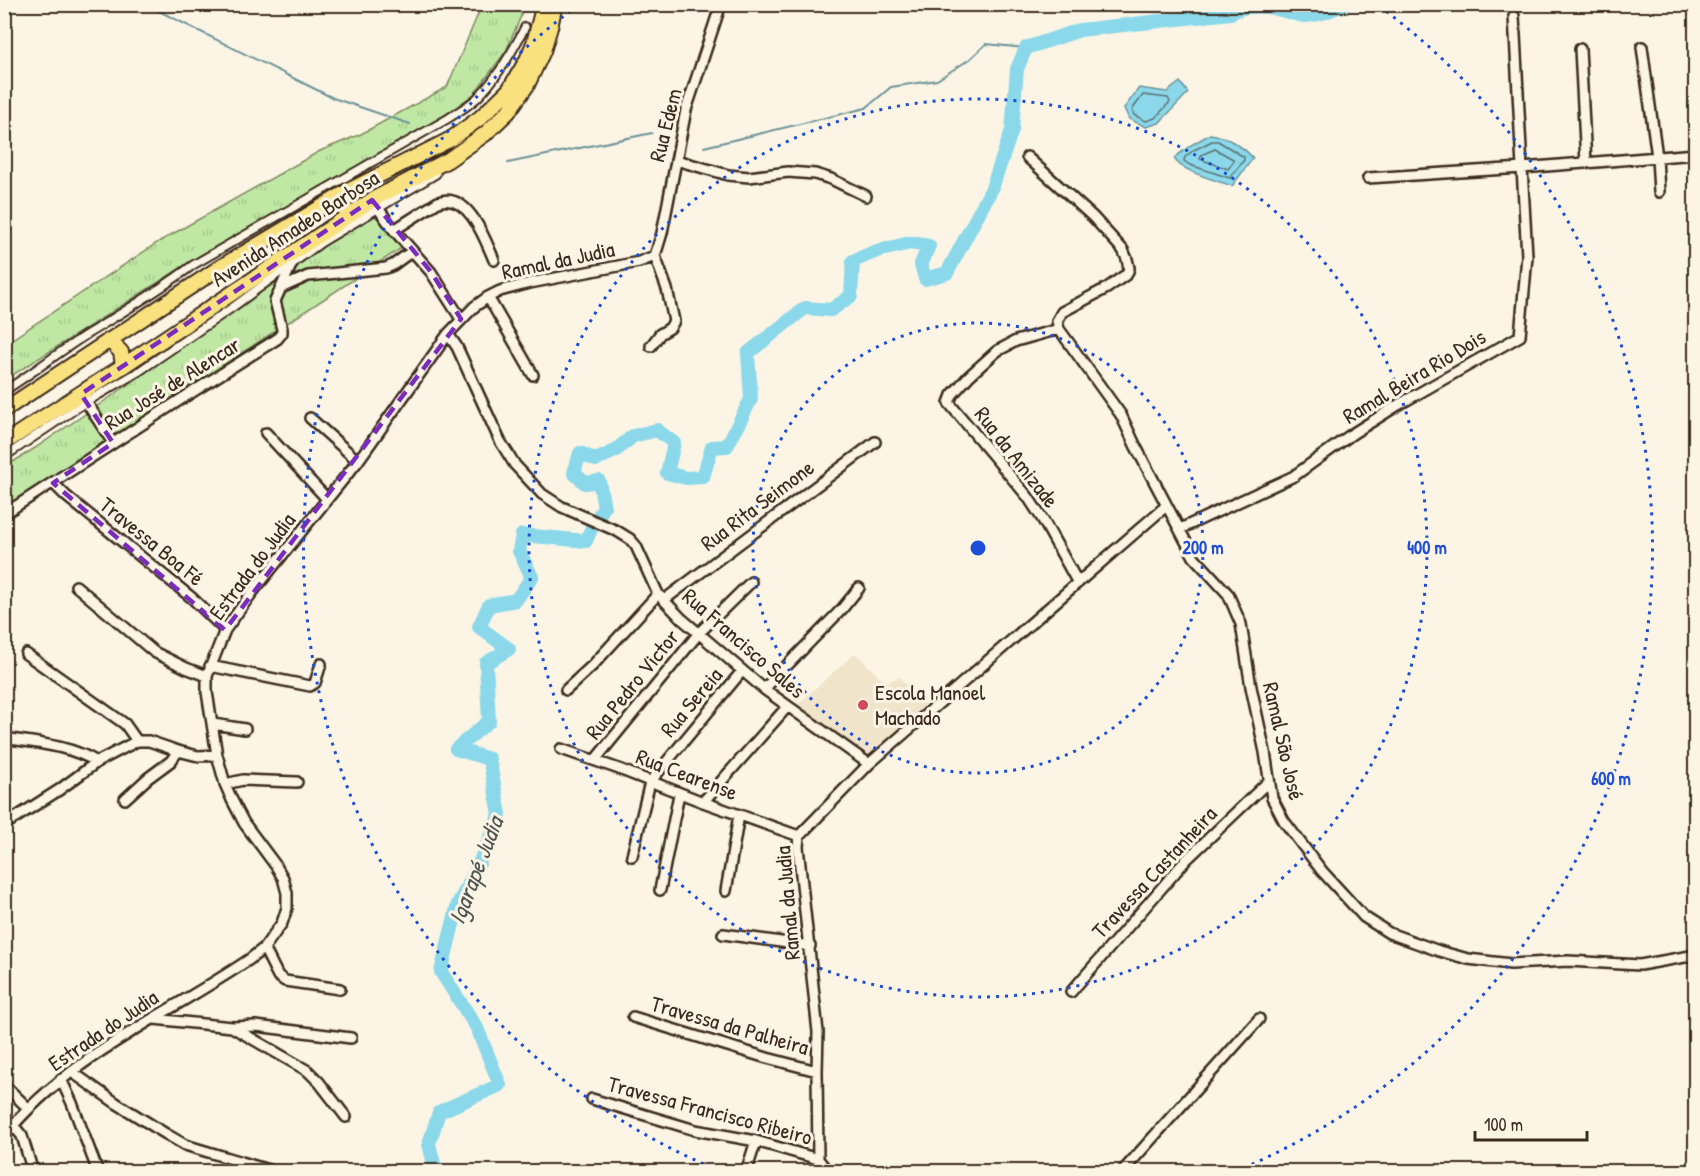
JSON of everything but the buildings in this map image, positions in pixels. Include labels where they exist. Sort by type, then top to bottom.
[{"type":"main road","name":"Avenida Amadeo Barbosa","points":[[4,410],[219,268],[350,190],[452,139],[480,118],[509,90],[534,43],[546,14],[555,4]]},
{"type":"main road","points":[[546,14],[562,4]]},
{"type":"main road","name":"Avenida Amadeo Barbosa","points":[[4,443],[83,398],[123,366],[299,249],[469,146],[498,121],[527,85],[543,51],[546,14]]},
{"type":"main road","points":[[109,340],[121,352],[123,366]]},
{"type":"street","name":"Rua Edem","points":[[655,256],[662,232],[686,110],[721,4]]},
{"type":"street","points":[[1514,16],[1522,168]]},
{"type":"street","points":[[4,391],[194,265],[449,118],[479,96],[501,68],[525,27]]},
{"type":"street","points":[[1642,47],[1657,157],[1659,192]]},
{"type":"street","points":[[1580,48],[1586,163]]},
{"type":"street","points":[[1368,178],[1695,153]]},
{"type":"street","points":[[1027,157],[1093,217],[1123,250],[1129,268],[1127,274],[1107,288],[1067,309],[1057,321],[1059,329]]},
{"type":"street","points":[[676,160],[728,175],[749,177],[788,172],[815,174],[866,196]]},
{"type":"street","name":"Ramal Beira Rio Dois","points":[[1180,529],[1294,476],[1352,434],[1398,405],[1520,336],[1527,256],[1522,168]]},
{"type":"street","points":[[394,230],[442,200],[453,201],[462,206],[478,224],[494,260]]},
{"type":"street","points":[[4,457],[83,398],[138,372],[375,204],[430,272],[461,319]]},
{"type":"street","name":"Rua José de Alencar","points":[[4,514],[277,339],[282,329],[275,301],[299,249]]},
{"type":"street","points":[[281,288],[308,276],[386,268],[412,250]]},
{"type":"street","points":[[651,346],[674,321],[667,289],[655,256]]},
{"type":"street","name":"Ramal da Judia","points":[[448,333],[474,307],[500,291],[530,283],[623,266],[655,256]]},
{"type":"street","points":[[488,297],[533,375]]},
{"type":"street","name":"Ramal São José","points":[[1059,329],[1121,415],[1194,557],[1228,594],[1241,624],[1272,798],[1277,810],[1322,871],[1364,917],[1389,933],[1439,951],[1511,964],[1568,961],[1640,965],[1695,955]]},
{"type":"street","name":"Rua da Amizade","points":[[1059,329],[1016,341],[997,351],[978,367],[949,400],[951,406],[1028,497],[1078,583]]},
{"type":"street","name":"Estrada do Judia","points":[[4,1136],[28,1108],[61,1079],[105,1048],[242,964],[264,948],[282,923],[287,908],[287,893],[283,878],[244,823],[225,784],[217,755],[207,692],[207,676],[225,630],[251,594],[358,461],[448,333]]},
{"type":"street","name":"Rua Francisco Sales","points":[[448,333],[457,347],[506,453],[542,494],[562,507],[630,539],[636,546],[661,597],[682,619],[787,707],[869,764]]},
{"type":"street","points":[[83,398],[113,443]]},
{"type":"street","points":[[310,418],[358,461]]},
{"type":"street","points":[[266,433],[327,500]]},
{"type":"street","name":"Rua Rita Seimone","points":[[661,597],[875,442]]},
{"type":"street","name":"Travessa Boa Fé","points":[[53,483],[192,598],[225,630]]},
{"type":"street","name":"Ramal da Judia","points":[[816,1172],[818,1159],[818,1032],[798,847],[799,836],[869,764],[1166,506]]},
{"type":"street","name":"Rua Pedro Victor","points":[[595,760],[699,633],[751,582]]},
{"type":"street","points":[[76,586],[154,652],[207,676]]},
{"type":"street","points":[[764,689],[842,609],[859,588]]},
{"type":"street","points":[[567,690],[661,597]]},
{"type":"street","points":[[26,654],[125,724],[137,741]]},
{"type":"street","points":[[210,666],[310,686],[315,683],[321,664]]},
{"type":"street","name":"Rua Sereia","points":[[632,856],[650,782],[742,671]]},
{"type":"street","points":[[703,802],[787,707]]},
{"type":"street","points":[[213,724],[245,729]]},
{"type":"street","points":[[4,738],[81,752],[97,762]]},
{"type":"street","points":[[4,825],[59,790],[97,762],[137,741],[149,741],[198,756],[217,755]]},
{"type":"street","name":"Rua Cearense","points":[[561,749],[799,836]]},
{"type":"street","points":[[125,799],[171,761],[178,751]]},
{"type":"street","points":[[225,784],[243,780],[297,782]]},
{"type":"street","name":"Travessa Castanheira","points":[[1071,992],[1185,861],[1269,781]]},
{"type":"street","points":[[660,890],[679,794]]},
{"type":"street","points":[[726,891],[739,815]]},
{"type":"street","points":[[723,934],[810,945]]},
{"type":"street","points":[[264,948],[278,976],[285,981],[340,989]]},
{"type":"street","name":"Travessa da Palheira","points":[[633,1017],[817,1071]]},
{"type":"street","points":[[154,1019],[232,1027],[256,1026],[351,1038]]},
{"type":"street","points":[[1122,1172],[1259,1019]]},
{"type":"street","points":[[232,1027],[308,1071],[346,1117]]},
{"type":"street","points":[[72,1072],[126,1109],[185,1144],[275,1172]]},
{"type":"street","points":[[61,1079],[98,1172]]},
{"type":"street","points":[[4,1084],[28,1108]]},
{"type":"street","name":"Travessa Francisco Ribeiro","points":[[592,1100],[695,1130],[756,1141],[818,1159]]},
{"type":"street","points":[[13,1125],[22,1136],[33,1172]]},
{"type":"street","points":[[746,1172],[756,1141]]},
{"type":"street","points":[[818,1159],[828,1172]]},
{"type":"highlighted area","points":[[372,200],[431,272],[461,319],[225,630],[53,483],[113,443],[81,394]]},
{"type":"shaded area","name":"Escola Manoel Machado","points":[[855,653],[886,683],[899,677],[927,706],[868,759],[798,704]]},
{"type":"green space","points":[[482,5],[522,5],[521,16],[506,51],[474,94],[393,146],[201,255],[5,380],[5,344],[160,241],[320,151],[361,134],[447,87]]},
{"type":"green space","points":[[375,214],[403,247],[125,432],[5,508],[5,467],[287,275],[324,244]]},
{"type":"water","points":[[1180,82],[1188,93],[1159,123],[1146,127],[1129,119],[1124,108],[1139,88],[1167,92]]},
{"type":"water","points":[[1210,134],[1233,142],[1253,158],[1232,186],[1191,171],[1177,163],[1174,158]]},
{"type":"waterway","points":[[145,4],[333,98],[410,124]]},
{"type":"waterway","name":"Igarapé Judia","points":[[436,1172],[429,1144],[439,1112],[500,1085],[477,1028],[441,972],[458,904],[477,868],[500,814],[489,759],[456,749],[489,721],[486,663],[509,649],[479,627],[489,605],[516,600],[532,577],[519,551],[522,535],[586,541],[604,507],[599,481],[585,483],[574,473],[580,453],[596,460],[615,451],[633,436],[657,430],[674,443],[667,473],[686,478],[703,477],[712,447],[727,446],[751,399],[748,353],[805,308],[831,310],[851,296],[853,261],[877,251],[910,243],[929,246],[921,264],[925,279],[947,273],[992,188],[1012,130],[1017,69],[1026,48],[1080,30],[1231,13],[1249,7],[1269,8],[1309,16],[1345,4]]},
{"type":"waterway","points":[[704,147],[866,108],[891,87],[937,80],[970,59],[986,44],[1026,48]]},
{"type":"waterway","points":[[508,163],[652,133]]},
{"type":"place","name":"Escola Manoel Machado","points":[[863,705]]}]
